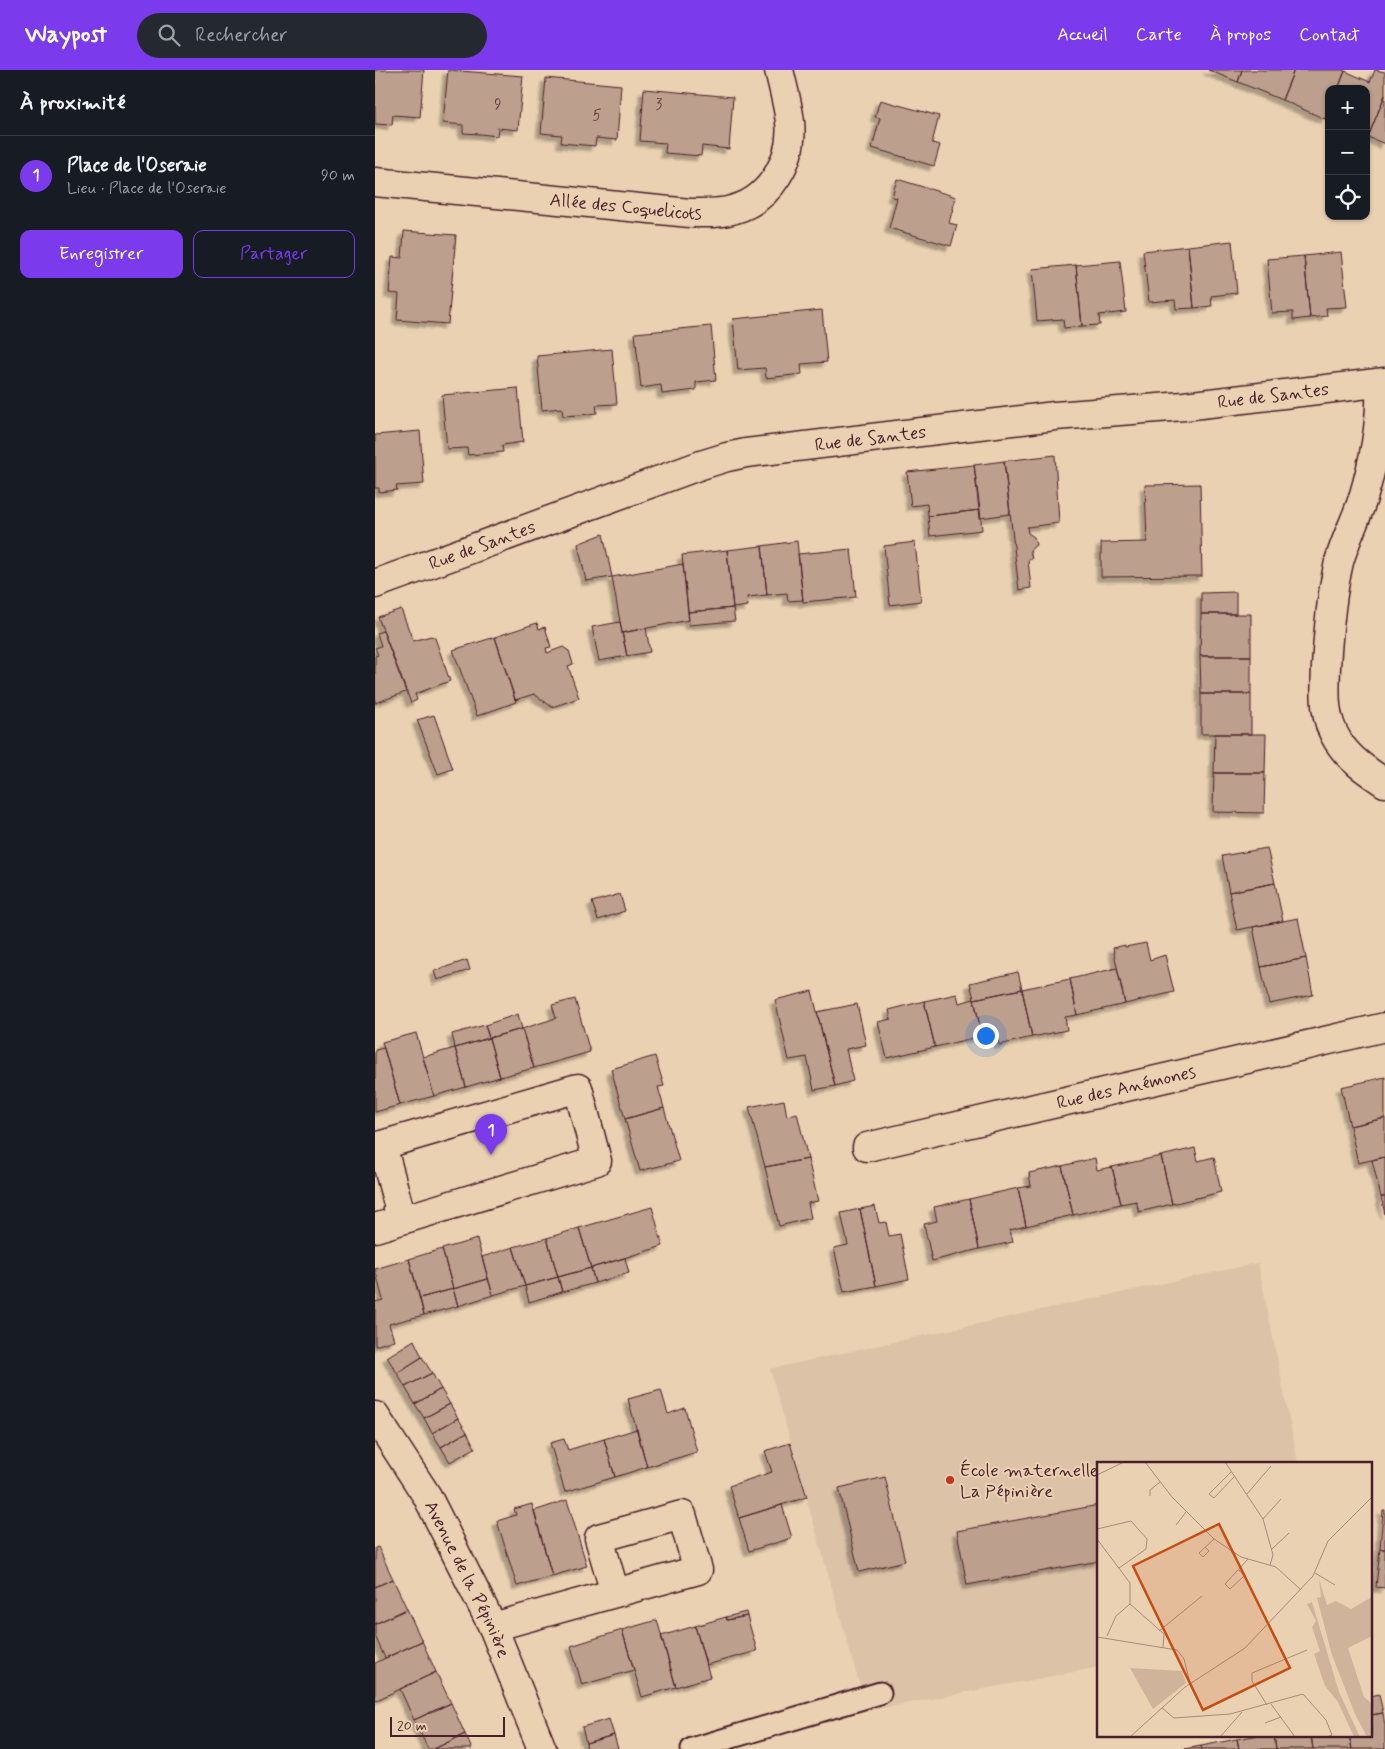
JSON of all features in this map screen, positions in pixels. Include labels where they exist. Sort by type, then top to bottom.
[{"type":"street","name":"Allée des Coquelicots","points":[[375,182],[690,214],[715,213],[737,209],[756,200],[771,186],[782,167],[788,147],[790,124],[782,81]]},
{"type":"street","name":"Rue de Santes","points":[[375,584],[701,465],[740,454],[1055,416],[1184,406],[1382,382]]},
{"type":"street","points":[[1382,382],[1377,437],[1362,499],[1339,562],[1332,599],[1324,698],[1329,721],[1337,740],[1351,758],[1385,783]]},
{"type":"street","name":"Rue des Anémones","points":[[867,1147],[1385,1027]]},
{"type":"street","points":[[578,1088],[597,1161],[387,1224],[398,1204],[382,1145],[578,1088]]},
{"type":"street","name":"Avenue de la Pépinière","points":[[375,1416],[427,1496],[493,1627],[542,1749]]},
{"type":"street","points":[[493,1627],[615,1593]]},
{"type":"lane","points":[[691,1749],[880,1693]]},
{"type":"shaded area","name":"École maternelle La Pépinière","points":[[1258,1263],[1298,1462],[1097,1462],[1097,1667],[867,1711],[770,1369]]},
{"type":"building","points":[[375,70],[424,70],[420,117],[393,115],[392,125],[375,124]]},
{"type":"building","points":[[448,70],[523,76],[518,130],[498,128],[497,136],[463,133],[463,125],[443,123]]},
{"type":"building","points":[[1208,70],[1242,70],[1238,82]]},
{"type":"building","points":[[1242,70],[1294,70],[1282,100],[1238,82]]},
{"type":"building","points":[[1294,70],[1345,71],[1340,85],[1325,85],[1325,119],[1282,100]]},
{"type":"building","points":[[1375,70],[1385,72],[1385,95],[1370,132],[1370,85],[1340,85],[1345,71],[1370,82]]},
{"type":"building","points":[[546,78],[621,85],[617,140],[596,138],[595,146],[561,143],[562,135],[541,133]]},
{"type":"building","points":[[644,89],[733,97],[729,149],[702,146],[701,156],[665,153],[666,143],[640,141]]},
{"type":"building","points":[[1385,95],[1385,144],[1370,138],[1370,132]]},
{"type":"building","points":[[880,100],[939,116],[932,143],[940,145],[934,166],[872,148],[880,118],[875,117]]},
{"type":"building","points":[[897,179],[956,197],[949,223],[957,225],[951,246],[889,228],[897,198],[892,197]]},
{"type":"building","points":[[404,231],[456,235],[448,324],[397,320],[399,294],[389,293],[392,257],[402,258]]},
{"type":"building","points":[[1232,241],[1237,293],[1211,296],[1212,306],[1194,308],[1188,246]]},
{"type":"building","points":[[1188,246],[1194,308],[1176,309],[1175,300],[1149,302],[1143,251]]},
{"type":"building","points":[[1341,252],[1347,307],[1326,308],[1327,316],[1310,318],[1304,256]]},
{"type":"building","points":[[1304,256],[1310,318],[1293,320],[1293,312],[1272,313],[1267,259]]},
{"type":"building","points":[[1120,261],[1126,312],[1099,315],[1100,325],[1082,326],[1076,265]]},
{"type":"building","points":[[1076,265],[1082,326],[1064,328],[1063,319],[1037,321],[1032,269]]},
{"type":"building","points":[[822,310],[827,362],[801,364],[802,374],[766,378],[765,368],[738,370],[733,319]]},
{"type":"building","points":[[711,326],[716,380],[696,382],[696,390],[662,394],[661,385],[641,388],[635,333]]},
{"type":"building","points":[[612,349],[617,404],[596,405],[597,413],[580,415],[563,416],[562,408],[542,410],[537,356]]},
{"type":"building","points":[[518,388],[523,442],[502,445],[503,452],[468,455],[467,448],[447,449],[442,395]]},
{"type":"building","points":[[420,431],[424,484],[396,486],[397,490],[379,492],[379,488],[375,488],[375,435]]},
{"type":"building","points":[[1055,455],[1059,523],[1027,527],[1028,533],[1034,537],[1036,545],[1030,550],[1032,559],[1028,560],[1031,588],[1019,590],[1004,461]]},
{"type":"building","points":[[1004,461],[1010,514],[980,518],[974,465]]},
{"type":"building","points":[[974,465],[980,510],[928,516],[927,504],[911,506],[907,472]]},
{"type":"building","points":[[1200,484],[1202,576],[1101,577],[1101,543],[1147,542],[1145,485]]},
{"type":"building","points":[[980,510],[982,530],[930,536],[928,516]]},
{"type":"building","points":[[603,534],[612,577],[586,581],[578,544]]},
{"type":"building","points":[[797,541],[803,600],[788,601],[787,593],[767,595],[762,546]]},
{"type":"building","points":[[915,542],[921,601],[890,605],[884,546]]},
{"type":"building","points":[[762,546],[767,595],[747,597],[748,606],[733,608],[727,550]]},
{"type":"building","points":[[851,549],[856,597],[803,602],[798,554]]},
{"type":"building","points":[[727,550],[733,608],[688,612],[682,555]]},
{"type":"building","points":[[683,564],[689,620],[622,633],[612,577]]},
{"type":"building","points":[[1236,592],[1236,614],[1201,614],[1201,593]]},
{"type":"building","points":[[733,608],[735,621],[689,625],[688,612]]},
{"type":"building","points":[[401,609],[413,641],[431,636],[435,638],[450,681],[415,694],[417,700],[411,703],[378,617]]},
{"type":"building","points":[[1201,614],[1251,614],[1251,656],[1200,656]]},
{"type":"building","points":[[620,622],[627,656],[599,661],[592,627]]},
{"type":"building","points":[[537,623],[539,629],[545,627],[551,647],[546,648],[547,653],[563,647],[569,651],[573,664],[568,666],[579,698],[552,707],[534,694],[515,700],[495,637]]},
{"type":"building","points":[[646,628],[650,652],[627,656],[622,633]]},
{"type":"building","points":[[383,631],[406,692],[375,703],[375,656],[378,655],[375,648],[381,646],[377,633]]},
{"type":"building","points":[[495,637],[516,702],[477,716],[453,650]]},
{"type":"building","points":[[1200,656],[1251,656],[1251,694],[1201,694]]},
{"type":"building","points":[[1201,694],[1251,694],[1251,734],[1201,734]]},
{"type":"building","points":[[434,715],[453,769],[438,774],[417,720]]},
{"type":"building","points":[[1215,734],[1266,734],[1265,773],[1214,773]]},
{"type":"building","points":[[1214,773],[1265,773],[1264,813],[1213,812]]},
{"type":"building","points":[[1267,848],[1275,883],[1229,892],[1222,856]]},
{"type":"building","points":[[1275,883],[1283,921],[1237,930],[1229,892]]},
{"type":"building","points":[[620,894],[625,911],[598,920],[592,902]]},
{"type":"building","points":[[1298,918],[1306,958],[1261,967],[1253,927]]},
{"type":"building","points":[[1146,943],[1150,960],[1165,955],[1174,992],[1125,1004],[1113,948]]},
{"type":"building","points":[[1306,958],[1313,995],[1269,1004],[1261,967]]},
{"type":"building","points":[[467,960],[470,970],[437,980],[434,971]]},
{"type":"building","points":[[1117,968],[1125,1004],[1077,1015],[1070,979]]},
{"type":"building","points":[[1018,972],[1022,989],[974,999],[970,983]]},
{"type":"building","points":[[1070,979],[1077,1015],[1065,1017],[1067,1030],[1032,1037],[1022,989]]},
{"type":"building","points":[[1022,989],[1032,1037],[999,1045],[997,1033],[982,1036],[974,999]]},
{"type":"building","points":[[812,991],[835,1086],[814,1090],[807,1057],[789,1060],[775,1000]]},
{"type":"building","points":[[957,994],[959,1003],[974,999],[982,1036],[935,1047],[924,1001]]},
{"type":"building","points":[[575,999],[590,1052],[534,1068],[522,1029],[556,1018],[552,1005]]},
{"type":"building","points":[[924,1001],[935,1047],[887,1058],[878,1022],[891,1019],[889,1010]]},
{"type":"building","points":[[857,1004],[866,1045],[846,1049],[853,1081],[835,1086],[817,1012]]},
{"type":"building","points":[[518,1014],[522,1029],[489,1038],[485,1025]]},
{"type":"building","points":[[485,1025],[489,1038],[455,1048],[452,1034]]},
{"type":"building","points":[[522,1029],[534,1068],[500,1077],[489,1038]]},
{"type":"building","points":[[416,1033],[434,1096],[400,1105],[382,1042]]},
{"type":"building","points":[[489,1038],[500,1077],[466,1087],[455,1048]]},
{"type":"building","points":[[384,1048],[400,1105],[375,1112],[375,1050]]},
{"type":"building","points":[[455,1048],[466,1087],[434,1096],[423,1057]]},
{"type":"building","points":[[655,1056],[664,1086],[658,1087],[664,1108],[625,1119],[611,1069]]},
{"type":"building","points":[[1385,1077],[1385,1118],[1350,1126],[1341,1087]]},
{"type":"building","points":[[784,1100],[787,1116],[797,1113],[808,1159],[765,1167],[749,1107]]},
{"type":"building","points":[[664,1108],[679,1161],[640,1171],[625,1119]]},
{"type":"building","points":[[1385,1118],[1385,1157],[1358,1163],[1350,1126]]},
{"type":"building","points":[[1195,1148],[1198,1161],[1214,1157],[1221,1192],[1172,1204],[1161,1156]]},
{"type":"building","points":[[1161,1156],[1172,1204],[1139,1212],[1136,1201],[1121,1204],[1112,1167]]},
{"type":"building","points":[[1385,1157],[1385,1197],[1381,1197],[1372,1160]]},
{"type":"building","points":[[1095,1158],[1097,1170],[1112,1167],[1121,1204],[1073,1215],[1062,1166]]},
{"type":"building","points":[[808,1159],[818,1201],[808,1203],[811,1218],[779,1226],[765,1167]]},
{"type":"building","points":[[1062,1166],[1073,1215],[1026,1226],[1018,1188],[1031,1186],[1029,1173]]},
{"type":"building","points":[[1018,1188],[1026,1226],[1010,1230],[1013,1242],[979,1249],[969,1199]]},
{"type":"building","points":[[1381,1197],[1385,1197],[1385,1214]]},
{"type":"building","points":[[969,1199],[979,1249],[932,1261],[924,1224],[937,1221],[934,1207]]},
{"type":"building","points":[[875,1206],[879,1223],[886,1222],[889,1236],[900,1234],[909,1279],[876,1286],[860,1209]]},
{"type":"building","points":[[652,1207],[663,1246],[591,1268],[579,1228]]},
{"type":"building","points":[[860,1209],[876,1286],[844,1292],[834,1248],[848,1245],[841,1213]]},
{"type":"building","points":[[579,1228],[591,1268],[558,1277],[547,1238]]},
{"type":"building","points":[[547,1238],[558,1277],[525,1286],[513,1247]]},
{"type":"building","points":[[477,1239],[488,1279],[453,1289],[442,1249]]},
{"type":"building","points":[[513,1247],[525,1286],[493,1295],[482,1257]]},
{"type":"building","points":[[442,1249],[453,1289],[420,1298],[409,1259]]},
{"type":"building","points":[[625,1258],[629,1273],[595,1283],[591,1268]]},
{"type":"building","points":[[409,1259],[424,1315],[389,1324],[394,1340],[375,1346],[375,1302],[383,1300],[375,1269]]},
{"type":"building","points":[[591,1268],[595,1283],[562,1292],[558,1277]]},
{"type":"building","points":[[558,1277],[562,1292],[529,1302],[525,1286]]},
{"type":"building","points":[[488,1279],[493,1295],[458,1306],[453,1289]]},
{"type":"building","points":[[453,1289],[458,1306],[424,1315],[420,1298]]},
{"type":"building","points":[[414,1340],[422,1357],[397,1373],[387,1357]]},
{"type":"building","points":[[422,1357],[432,1373],[405,1387],[397,1373]]},
{"type":"building","points":[[432,1373],[441,1389],[415,1404],[405,1387]]},
{"type":"building","points":[[441,1389],[450,1404],[424,1418],[415,1404]]},
{"type":"building","points":[[661,1390],[668,1414],[685,1408],[697,1452],[647,1467],[628,1399]]},
{"type":"building","points":[[450,1404],[458,1418],[432,1433],[424,1418]]},
{"type":"building","points":[[458,1418],[467,1432],[441,1447],[432,1433]]},
{"type":"building","points":[[637,1429],[647,1467],[615,1477],[604,1439]]},
{"type":"building","points":[[467,1432],[475,1448],[450,1462],[441,1447]]},
{"type":"building","points":[[564,1439],[568,1450],[604,1439],[615,1477],[565,1492],[550,1443]]},
{"type":"building","points":[[790,1443],[807,1497],[739,1518],[729,1486],[772,1472],[765,1451]]},
{"type":"building","points":[[885,1477],[905,1561],[859,1572],[839,1488]]},
{"type":"building","points":[[567,1500],[587,1566],[552,1576],[534,1511]]},
{"type":"building","points":[[532,1504],[552,1576],[517,1586],[497,1521],[516,1515],[514,1509]]},
{"type":"building","points":[[782,1505],[792,1538],[749,1551],[739,1518]]},
{"type":"building","points":[[1097,1505],[1097,1561],[967,1585],[957,1531]]},
{"type":"building","points":[[1383,1510],[1385,1510],[1385,1549],[1380,1549]]},
{"type":"building","points":[[378,1547],[393,1579],[375,1587],[375,1548]]},
{"type":"building","points":[[1380,1549],[1385,1549],[1385,1588],[1376,1587]]},
{"type":"building","points":[[393,1579],[407,1609],[375,1624],[375,1587]]},
{"type":"building","points":[[407,1609],[422,1641],[385,1658],[375,1636],[375,1624]]},
{"type":"building","points":[[746,1612],[747,1616],[727,1620],[726,1617]]},
{"type":"building","points":[[747,1616],[757,1651],[706,1665],[695,1626],[726,1617],[727,1620]]},
{"type":"building","points":[[657,1620],[676,1687],[642,1697],[622,1630]]},
{"type":"building","points":[[695,1626],[710,1677],[676,1687],[661,1636]]},
{"type":"building","points":[[622,1630],[634,1670],[582,1685],[571,1646]]},
{"type":"building","points":[[422,1641],[436,1672],[375,1701],[375,1663]]},
{"type":"building","points":[[436,1672],[451,1703],[414,1720],[400,1689]]},
{"type":"building","points":[[1379,1694],[1383,1713],[1373,1715],[1373,1696]]},
{"type":"building","points":[[451,1703],[465,1734],[434,1749],[428,1749],[414,1720]]},
{"type":"building","points":[[1383,1713],[1385,1749],[1352,1749],[1349,1736],[1373,1736],[1373,1715]]},
{"type":"building","points":[[609,1719],[614,1735],[586,1743],[582,1727]]},
{"type":"building","points":[[465,1734],[472,1749],[434,1749]]},
{"type":"building","points":[[614,1735],[618,1749],[587,1749],[586,1743]]},
{"type":"building","points":[[1254,1736],[1274,1736],[1276,1749],[1239,1749],[1237,1739]]},
{"type":"building","points":[[1274,1736],[1311,1736],[1313,1749],[1276,1749]]},
{"type":"building","points":[[1311,1736],[1349,1736],[1352,1749],[1313,1749]]},
{"type":"building","points":[[1237,1739],[1239,1749],[1202,1749],[1201,1746]]},
{"type":"building","points":[[1201,1746],[1202,1749],[1184,1749]]},
{"type":"place","name":"Place de l'Oseraie","points":[[491,1155]]},
{"type":"place","name":"École maternelle La Pépinière","points":[[950,1480]]}]
